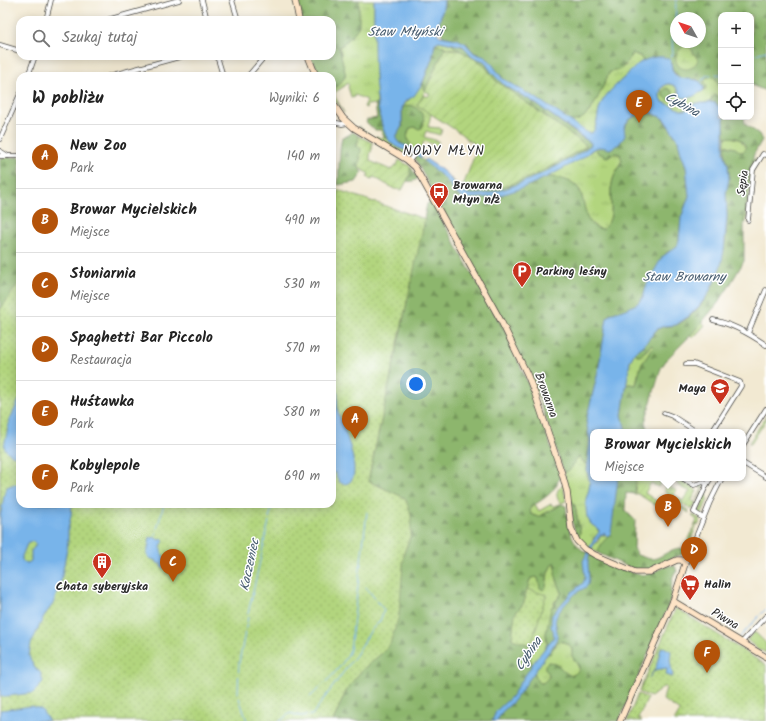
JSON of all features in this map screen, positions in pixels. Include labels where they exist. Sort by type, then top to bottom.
[{"type":"street","points":[[47,16],[51,0]]},
{"type":"street","points":[[121,16],[179,0]]},
{"type":"street","points":[[202,0],[206,16]]},
{"type":"street","points":[[232,0],[237,16]]},
{"type":"street","points":[[295,0],[297,16]]},
{"type":"street","points":[[0,45],[16,50]]},
{"type":"street","points":[[29,72],[34,60]]},
{"type":"street","points":[[125,72],[168,60]]},
{"type":"street","points":[[219,60],[222,72]]},
{"type":"street","points":[[251,72],[262,60]]},
{"type":"street","points":[[310,60],[314,72]]},
{"type":"street","points":[[0,139],[16,103]]},
{"type":"street","name":"Browarna","points":[[336,107],[348,123],[361,134],[409,161],[417,170],[504,326],[535,394],[563,476],[567,492],[571,528],[577,542],[595,555],[635,572],[650,572],[677,560],[682,560],[685,564]]},
{"type":"street","points":[[336,123],[348,123]]},
{"type":"street","points":[[0,153],[8,156],[16,156]]},
{"type":"street","name":"Sępia","points":[[748,220],[753,170],[763,154],[766,155]]},
{"type":"street","points":[[409,161],[414,156]]},
{"type":"street","points":[[748,333],[766,290]]},
{"type":"street","points":[[713,320],[748,333],[766,345]]},
{"type":"street","points":[[686,364],[694,364],[740,382],[741,386],[714,429]]},
{"type":"street","points":[[746,440],[766,409]]},
{"type":"street","points":[[664,413],[672,416],[692,429]]},
{"type":"street","points":[[746,465],[766,477]]},
{"type":"street","points":[[687,481],[694,485],[703,482],[707,484]]},
{"type":"street","points":[[703,518],[694,512],[709,481]]},
{"type":"street","points":[[620,721],[673,601],[685,564],[703,518],[720,481]]},
{"type":"street","name":"Piwna","points":[[673,601],[766,657]]},
{"type":"street","points":[[742,642],[766,616]]},
{"type":"green space","points":[[297,0],[359,0],[359,26],[351,37],[339,47],[346,76],[336,88],[336,72],[316,72],[312,60],[336,60],[336,16],[299,16]]},
{"type":"green space","points":[[359,0],[374,0],[377,104],[367,105],[366,108],[364,107],[367,100],[355,95],[354,98],[351,97],[348,87],[349,85],[347,83],[336,91],[336,88],[340,83],[341,52],[339,47],[351,37]]},
{"type":"green space","points":[[444,0],[766,0],[766,91],[754,86],[754,12],[718,12],[718,83],[713,76],[706,78],[704,80],[707,87],[703,91],[704,88],[699,80],[689,80],[676,75],[671,62],[656,57],[643,61],[640,56],[634,54],[620,70],[614,70],[609,73],[589,112],[584,117],[576,121],[570,121],[536,98],[502,78],[479,54],[457,40],[443,36],[438,28]]},
{"type":"green space","points":[[439,41],[452,44],[461,51],[437,45],[434,47],[435,43]]},
{"type":"green space","points":[[452,43],[466,48],[473,57],[484,61],[492,73],[504,85],[532,101],[591,143],[591,145],[566,162],[530,180],[511,187],[477,195],[459,191],[451,178],[462,189],[463,186],[467,188],[470,184],[494,190],[550,167],[587,146],[496,81],[483,64],[454,47]]},
{"type":"green space","points":[[437,45],[444,46],[445,48],[425,91],[422,84],[432,59],[434,47]]},
{"type":"green space","points":[[445,48],[461,51],[483,64],[496,81],[587,146],[535,175],[494,190],[481,188],[479,190],[470,184],[467,188],[463,186],[478,146],[417,105],[423,96],[429,96],[430,94],[425,91]]},
{"type":"green space","points":[[682,48],[691,48],[698,60],[694,66],[689,69],[684,69],[677,63],[676,57]]},
{"type":"green space","points":[[634,54],[640,56],[643,61],[614,87],[603,100],[599,109],[596,126],[592,133],[588,133],[570,121],[579,120],[591,110],[609,73],[614,69],[625,66],[628,58]]},
{"type":"green space","points":[[710,76],[716,79],[718,83],[718,98],[712,98],[710,102],[706,103],[696,103],[686,110],[681,110],[661,101],[660,93],[664,86],[670,84],[673,85],[676,87],[680,96],[687,98],[706,89],[704,80]]},
{"type":"green space","points":[[422,84],[425,91],[417,105],[431,114],[428,127],[440,128],[442,130],[440,135],[426,131],[424,137],[438,141],[438,146],[424,141],[419,151],[421,154],[408,147],[410,143],[407,137],[408,132],[410,128],[415,127],[402,108]]},
{"type":"green space","points":[[667,88],[672,91],[674,97],[669,101],[663,95],[663,91]]},
{"type":"green space","points":[[715,95],[718,96],[718,105],[716,103],[710,102]]},
{"type":"green space","points":[[375,104],[377,104],[381,122],[389,140],[384,137],[381,130],[375,130],[366,122],[367,120],[377,118]]},
{"type":"green space","points":[[410,105],[420,111],[424,120],[422,128],[410,128],[407,136],[410,143],[408,147],[396,140],[402,126],[402,108]]},
{"type":"green space","points":[[641,113],[653,113],[663,119],[678,140],[686,166],[689,196],[681,218],[677,246],[673,250],[667,252],[647,284],[643,297],[638,303],[629,308],[610,314],[607,318],[598,372],[586,421],[590,441],[588,462],[586,464],[579,457],[575,460],[571,469],[564,473],[537,393],[415,158],[416,155],[418,156],[446,179],[452,189],[463,197],[490,196],[506,193],[546,177],[555,177],[571,182],[577,186],[590,222],[595,227],[603,229],[610,219],[611,190],[615,175],[622,160],[620,154],[614,153],[607,157],[598,153],[595,148],[603,147],[610,149],[630,119]]},
{"type":"green space","points":[[724,120],[744,120],[745,124],[759,134],[762,140],[754,154],[750,169],[744,222],[744,261],[718,303],[690,336],[667,359],[661,368],[645,422],[647,429],[625,429],[622,415],[626,386],[629,384],[636,385],[641,365],[654,347],[651,345],[640,356],[635,352],[658,329],[662,327],[674,326],[689,317],[699,307],[714,284],[725,245],[727,217],[726,189],[729,180],[729,170],[725,154],[725,145],[735,148],[741,152],[746,148],[743,142],[738,138],[725,138]]},
{"type":"green space","points":[[353,132],[359,136],[357,146],[361,149],[359,168],[362,173],[356,182],[338,185],[342,137]]},
{"type":"green space","points":[[359,136],[373,143],[371,146],[373,146],[370,161],[391,170],[397,165],[399,160],[410,166],[410,175],[402,190],[394,189],[374,177],[372,179],[367,177],[369,174],[359,168],[361,149],[357,146]]},
{"type":"green space","points":[[376,136],[381,138],[384,137],[401,149],[414,153],[406,156],[374,138]]},
{"type":"green space","points":[[731,137],[741,140],[746,148],[745,151],[738,151],[735,148],[725,145],[725,138]]},
{"type":"green space","points":[[595,148],[598,153],[620,154],[622,160],[615,175],[611,190],[610,219],[603,229],[593,225],[588,218],[584,211],[582,195],[579,189],[568,182],[546,177],[585,156]]},
{"type":"green space","points":[[16,157],[16,422],[0,517],[0,158]]},
{"type":"green space","points":[[756,158],[752,171],[746,223],[744,222],[750,169],[753,160]]},
{"type":"green space","points":[[410,166],[418,178],[414,181],[407,181],[410,175]]},
{"type":"green space","points":[[338,190],[425,219],[368,481],[405,498],[411,514],[411,534],[404,553],[399,616],[390,644],[362,670],[353,681],[346,691],[333,721],[0,721],[0,310],[16,287],[16,508],[336,508]]},
{"type":"green space","points":[[432,202],[508,338],[533,395],[560,473],[557,485],[546,497],[531,507],[531,514],[538,517],[561,504],[566,506],[570,532],[580,548],[585,552],[631,572],[643,575],[667,566],[675,566],[677,572],[675,572],[672,579],[670,592],[672,592],[668,607],[619,721],[333,721],[346,691],[353,681],[362,670],[382,653],[404,553],[411,534],[405,498],[368,481],[427,204]],"holes":[[[553,563],[556,564],[555,574],[562,593],[551,608],[546,633],[547,644],[544,649],[546,653],[550,654],[557,642],[567,644],[572,648],[572,656],[579,667],[579,670],[571,676],[555,663],[548,662],[545,665],[545,669],[549,674],[549,677],[543,683],[539,683],[537,681],[530,658],[531,645],[512,639],[515,614],[524,603],[531,578],[538,578],[540,588],[543,590],[546,587],[548,572]]]},
{"type":"green space","points":[[702,322],[705,325],[694,337],[690,336]]},
{"type":"green space","points":[[651,345],[654,347],[638,374],[636,385],[629,384],[626,386],[630,361],[635,352],[637,355],[646,351]]},
{"type":"green space","points":[[766,416],[766,420],[751,444],[749,443]]},
{"type":"green space","points":[[579,457],[585,464],[588,462],[587,471],[590,482],[586,499],[587,517],[591,524],[600,532],[596,538],[593,538],[594,545],[598,542],[598,539],[602,534],[604,536],[605,534],[609,536],[598,553],[584,545],[578,539],[580,532],[575,506],[570,500],[564,473],[571,468],[574,460]]},
{"type":"green space","points":[[618,481],[636,481],[635,494],[626,493],[625,510],[635,520],[634,548],[637,555],[652,559],[674,549],[679,548],[688,551],[647,570],[633,569],[598,553],[602,543],[609,536]]},
{"type":"green space","points":[[636,481],[661,481],[662,482],[658,487],[651,483],[645,493],[664,506],[670,495],[664,491],[667,485],[671,487],[671,490],[673,488],[676,491],[674,494],[675,496],[683,501],[690,491],[682,488],[680,485],[677,485],[678,483],[674,481],[682,481],[688,485],[695,487],[694,489],[697,491],[692,500],[695,503],[700,494],[693,509],[676,501],[673,502],[667,510],[669,512],[673,505],[676,504],[669,514],[638,494],[635,494]]},
{"type":"green space","points":[[701,484],[704,485],[702,490],[700,485]]},
{"type":"green space","points":[[563,485],[566,501],[562,503],[558,499],[557,491]]},
{"type":"green space","points":[[704,494],[707,495],[708,499],[702,513],[699,514],[696,510],[699,511],[703,502],[701,500]]},
{"type":"green space","points":[[570,500],[575,506],[580,532],[578,539],[573,525]]},
{"type":"green space","points":[[535,504],[539,511],[551,504],[553,506],[561,504],[536,517],[530,512],[531,507]]},
{"type":"green space","points":[[676,504],[688,510],[689,513]]},
{"type":"green space","points":[[693,515],[699,518],[700,521],[698,526],[697,524],[687,550],[685,548],[697,520],[692,516]]},
{"type":"green space","points":[[553,563],[556,564],[557,581],[561,587],[562,593],[554,602],[546,639],[547,644],[555,647],[557,642],[561,642],[569,645],[572,648],[573,656],[579,670],[571,676],[564,673],[557,664],[549,674],[546,681],[539,683],[537,681],[530,658],[531,650],[515,614],[531,578],[536,577],[547,582],[548,572]]},
{"type":"green space","points":[[527,589],[546,595],[531,645],[512,639],[515,614],[524,603]]},
{"type":"green space","points":[[676,608],[766,665],[766,721],[674,721],[680,711],[663,700],[665,686],[651,697],[639,692]]},
{"type":"green space","points":[[753,633],[756,633],[766,643],[766,653],[755,647],[747,640]]},
{"type":"green space","points":[[638,694],[648,698],[638,718],[642,721],[627,721]]},
{"type":"water","name":"Staw Browarny","points":[[374,0],[444,0],[437,31],[440,36],[457,39],[465,43],[474,53],[485,57],[490,61],[502,78],[536,98],[588,133],[592,133],[596,126],[599,109],[603,100],[638,64],[654,57],[667,58],[670,61],[675,75],[682,78],[697,80],[704,88],[703,91],[692,97],[683,98],[675,86],[666,84],[662,88],[660,94],[661,101],[681,110],[686,110],[696,103],[710,102],[715,103],[718,106],[718,120],[724,120],[724,153],[728,165],[729,179],[726,193],[727,216],[721,265],[708,294],[700,305],[689,316],[676,325],[664,326],[657,329],[643,346],[635,352],[630,361],[622,415],[625,429],[590,429],[590,440],[586,421],[598,372],[607,318],[610,314],[629,308],[638,303],[643,297],[647,284],[662,257],[677,246],[679,240],[681,218],[689,196],[686,166],[678,140],[664,119],[653,113],[641,113],[630,119],[624,127],[625,136],[619,144],[610,149],[597,147],[581,159],[557,172],[519,189],[492,196],[464,198],[455,192],[445,179],[424,161],[426,159],[445,173],[461,192],[477,195],[510,187],[529,180],[565,162],[591,145],[591,143],[532,101],[504,85],[492,73],[484,61],[473,57],[463,46],[439,41],[435,43],[432,59],[422,84],[414,96],[406,101],[402,108],[402,126],[396,139],[399,143],[416,150],[422,156],[421,158],[414,153],[394,146],[385,133],[380,117],[375,75]]},
{"type":"water","points":[[336,391],[338,393],[338,412],[352,452],[354,464],[354,474],[351,481],[342,484],[336,474]]},
{"type":"water","points":[[16,406],[16,456],[6,451],[4,446],[10,419]]},
{"type":"water","name":"Staw Browarny","points":[[590,440],[590,481],[618,481],[611,533],[609,536],[604,533],[603,535],[601,534],[591,550],[588,558],[588,585],[578,591],[557,615],[555,624],[557,639],[555,643],[514,701],[502,712],[497,721],[492,721],[496,711],[511,697],[536,659],[554,637],[551,627],[552,615],[571,593],[583,583],[585,578],[583,561],[599,532],[599,530],[591,524],[587,517],[586,499],[590,482],[587,471]]},
{"type":"water","points":[[16,485],[16,508],[72,508],[68,529],[68,542],[61,581],[53,604],[44,616],[31,644],[29,656],[34,667],[40,672],[43,681],[33,693],[0,697],[0,517],[7,487]],"holes":[[[33,541],[36,545],[31,551],[31,561],[26,564],[22,560],[22,556],[27,544]]]},
{"type":"water","points":[[150,537],[154,537],[159,540],[163,539],[164,541],[161,547],[161,552],[164,557],[170,560],[171,568],[161,567],[161,564],[157,563],[157,561],[149,558],[147,554]]},
{"type":"water","points":[[664,647],[671,651],[670,660],[673,677],[666,675],[667,668],[655,670],[649,678],[656,667],[661,648]]},
{"type":"water","points":[[32,706],[41,709],[49,721],[0,721],[0,710]]},
{"type":"waterway","points":[[669,62],[673,53],[672,39],[675,31],[676,0]]},
{"type":"waterway","points":[[754,56],[766,51]]},
{"type":"waterway","points":[[701,82],[707,75],[711,75]]},
{"type":"waterway","points":[[155,536],[163,508]]},
{"type":"waterway","name":"Kaczeniec","points":[[269,518],[272,508]]},
{"type":"waterway","points":[[310,697],[338,669],[350,650],[367,512]]},
{"type":"waterway","name":"Kaczeniec","points":[[248,614],[269,521]]},
{"type":"waterway","points":[[280,721],[290,713],[300,716],[312,715],[356,655],[371,630],[380,621],[384,610],[366,587]]},
{"type":"waterway","points":[[761,614],[766,609]]},
{"type":"waterway","points":[[740,637],[759,616]]},
{"type":"waterway","name":"Kaczeniec","points":[[238,693],[239,663],[248,617]]},
{"type":"waterway","name":"Kaczeniec","points":[[239,698],[247,721]]},
{"type":"place","name":"Huśtawka","points":[[639,123]]},
{"type":"place","name":"Browarna Młyn n/ż","points":[[439,209]]},
{"type":"place","name":"Parking leśny","points":[[522,288]]},
{"type":"place","name":"Maya","points":[[720,405]]},
{"type":"place","name":"New Zoo","points":[[355,439]]},
{"type":"place","name":"Browar Mycielskich","points":[[668,527]]},
{"type":"place","name":"Spaghetti Bar Piccolo","points":[[694,570]]},
{"type":"place","name":"Chata syberyjska","points":[[102,579]]},
{"type":"place","name":"Słoniarnia","points":[[173,582]]},
{"type":"place","name":"Halin","points":[[690,601]]},
{"type":"place","name":"Kobylepole","points":[[707,673]]},
{"type":"district","name":"NOWY MŁYN","points":[[444,151]]},
{"type":"water label","name":"Staw Młyński","points":[[405,32]]},
{"type":"water label","name":"Cybina","points":[[682,105]]},
{"type":"water label","name":"Cybina","points":[[529,654]]}]
